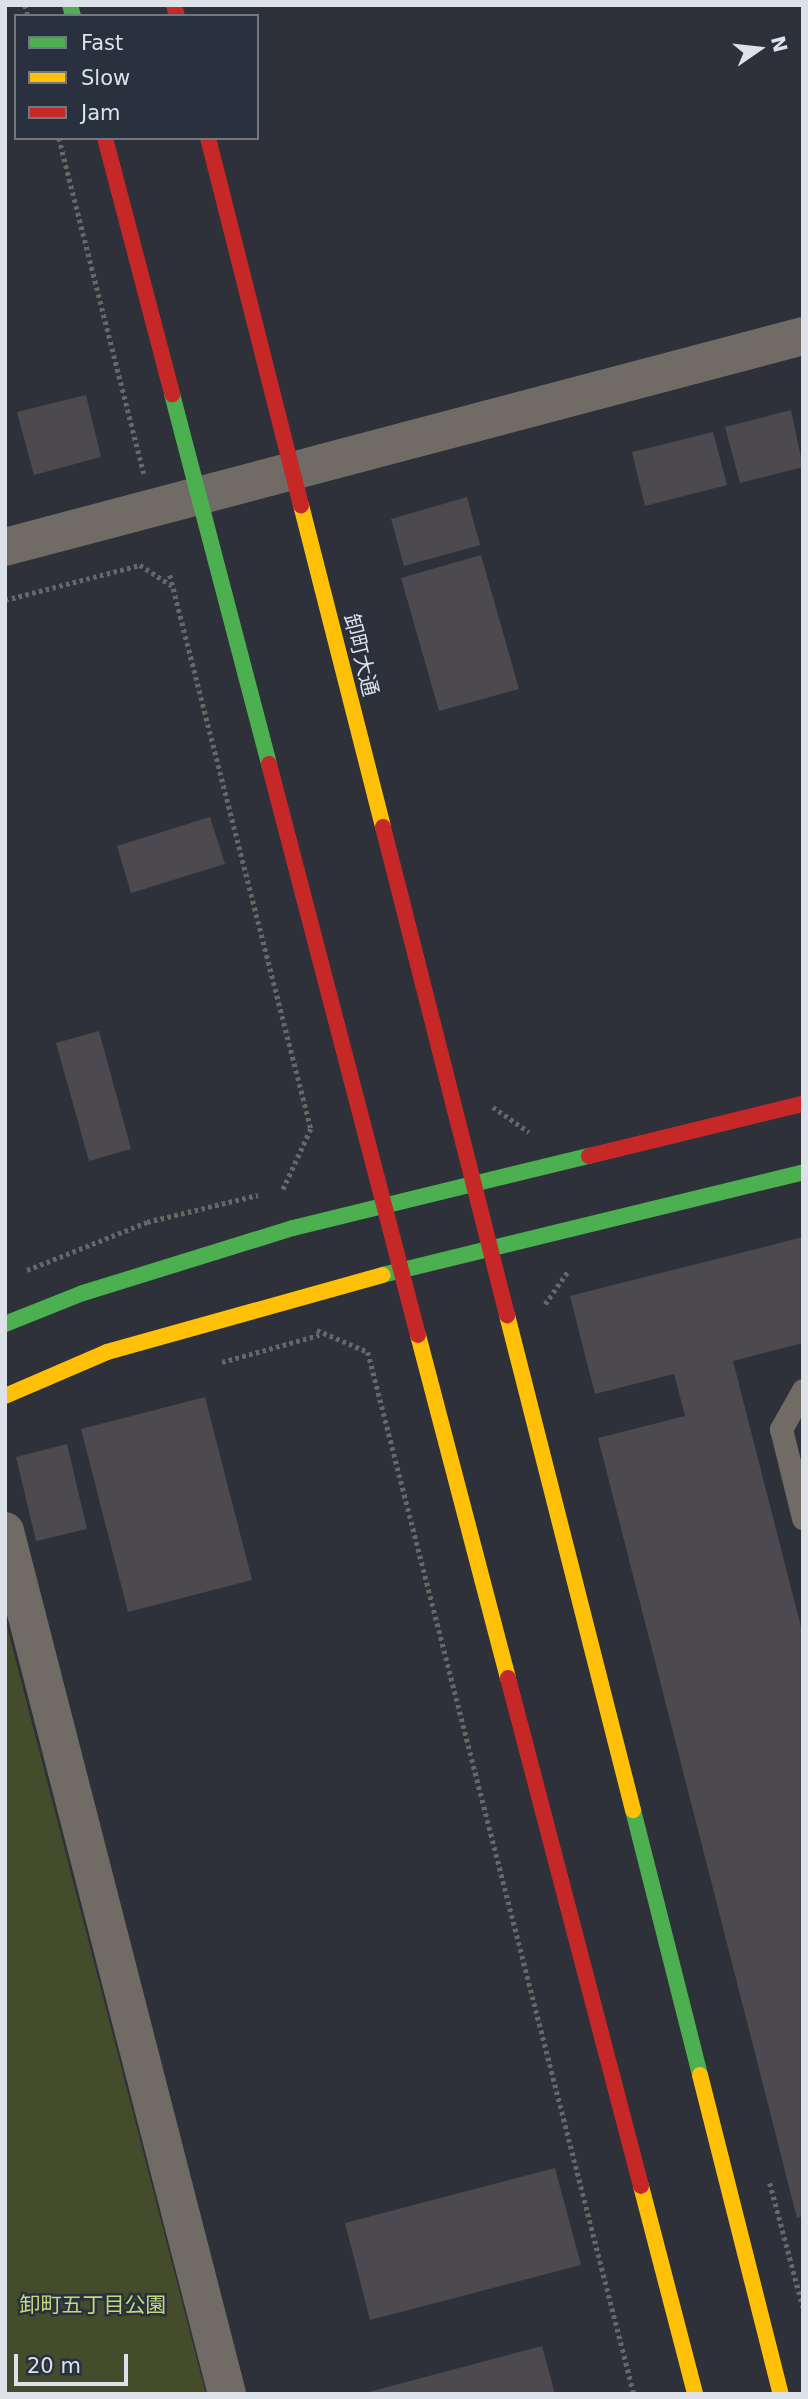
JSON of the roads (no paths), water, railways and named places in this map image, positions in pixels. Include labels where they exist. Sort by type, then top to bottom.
[{"type":"street","points":[[106,140],[695,2394]]},
{"type":"street","name":"卸町大通","points":[[209,140],[781,2394]]},
{"type":"street","points":[[5,547],[198,493],[803,336]]},
{"type":"street","points":[[5,1324],[83,1293],[382,1205],[803,1104]]},
{"type":"street","points":[[5,1396],[107,1352],[399,1270],[803,1172]]},
{"type":"street","points":[[5,1531],[227,2394]]},
{"type":"lane","points":[[803,1390],[781,1429],[803,1518]]},
{"type":"park label","name":"卸町五丁目公園","points":[[93,2305]]}]
